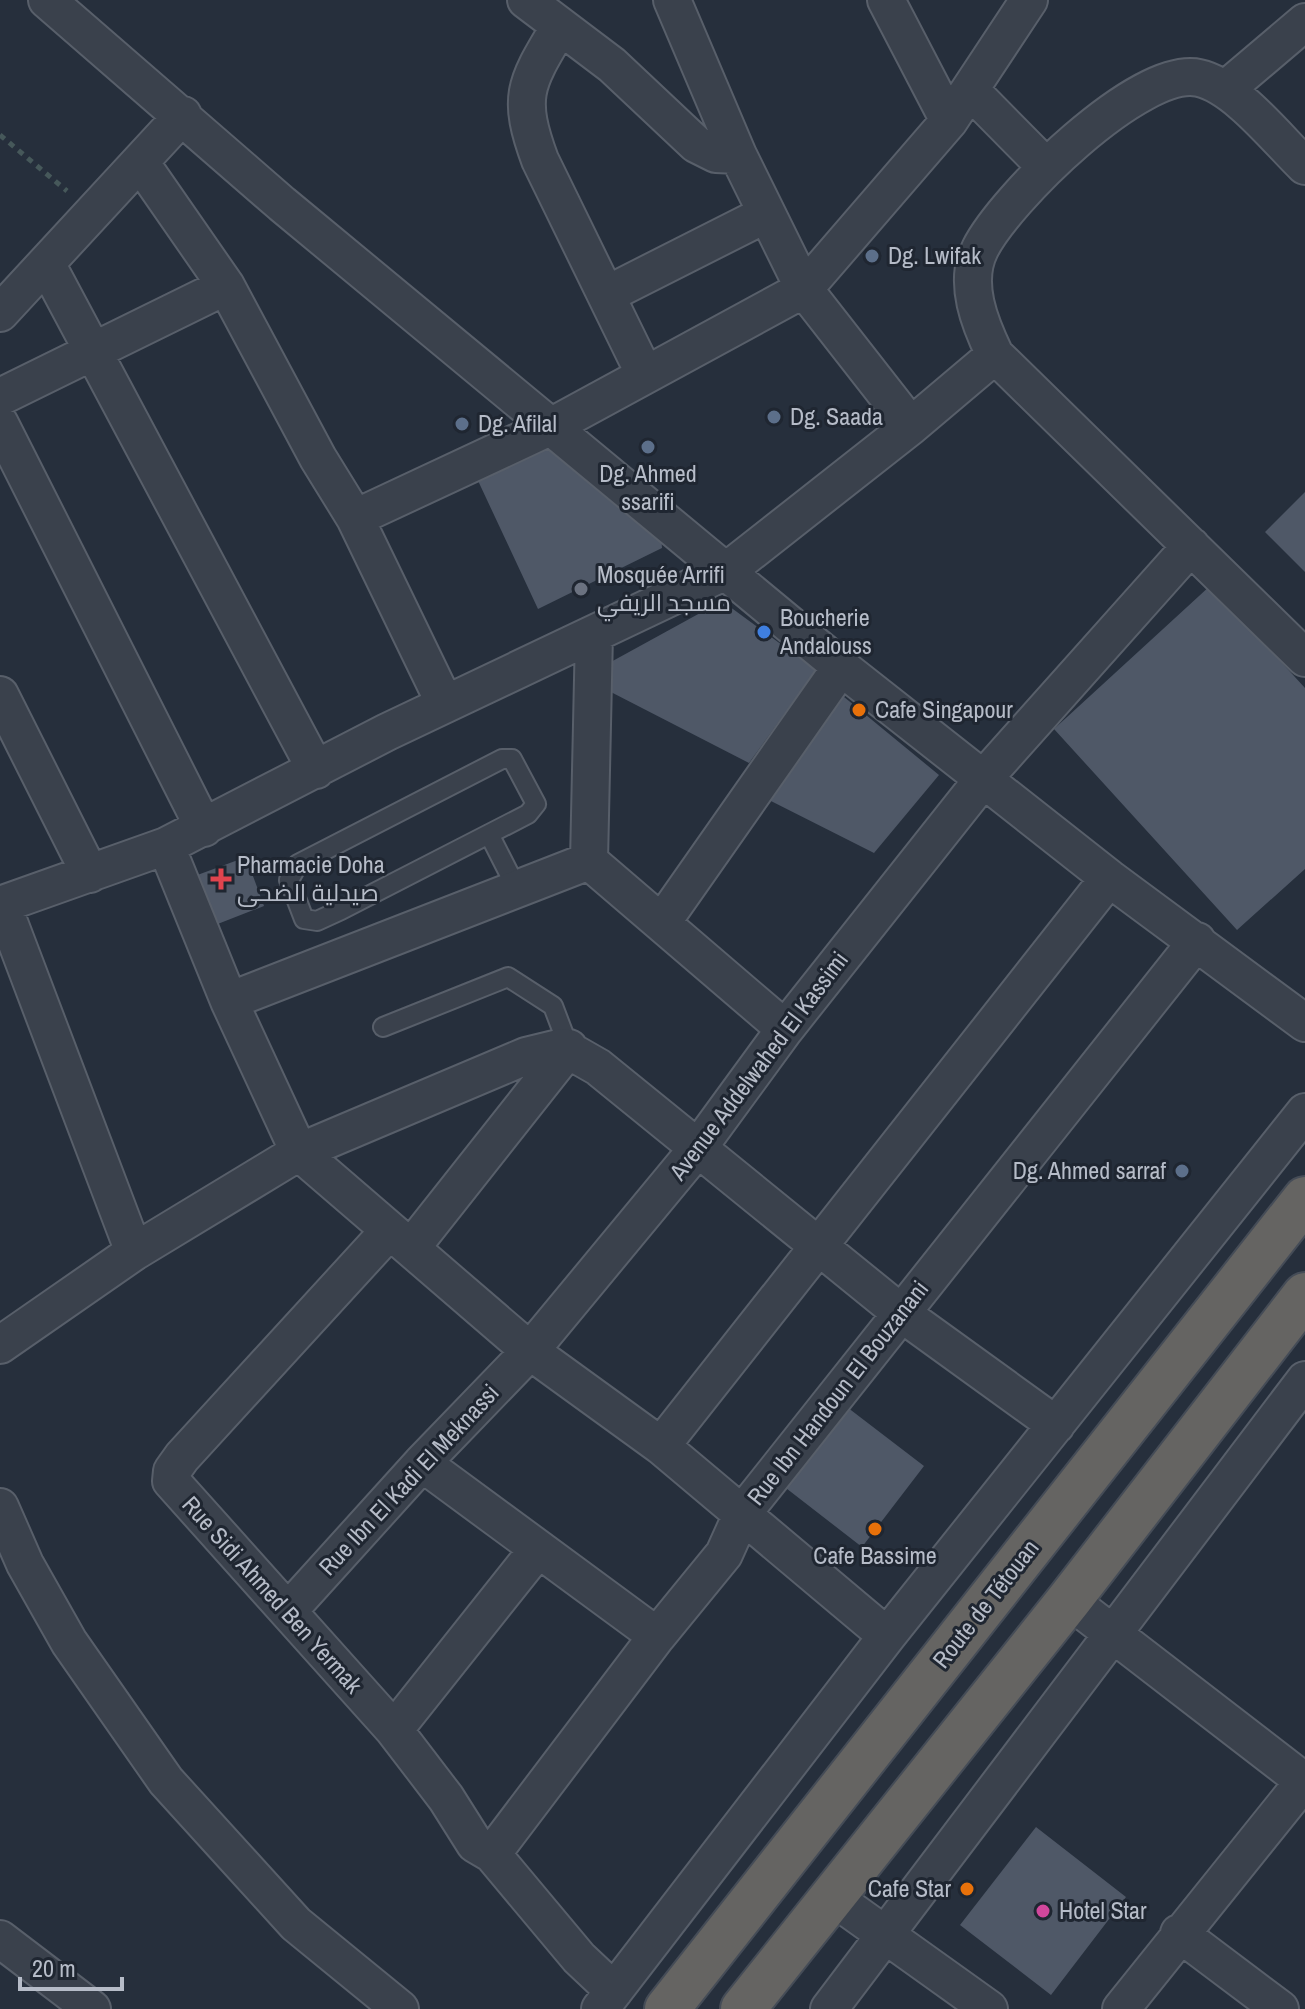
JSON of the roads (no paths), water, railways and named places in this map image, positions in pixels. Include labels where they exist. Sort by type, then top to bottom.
[{"type":"highway","name":"Route de Tétouan","points":[[667,2009],[1305,1199]]},
{"type":"highway","points":[[743,2009],[1069,1600],[1305,1295]]},
{"type":"street","points":[[47,0],[282,204],[728,570],[841,667],[1109,878],[1300,1009]]},
{"type":"street","points":[[526,0],[612,65],[696,144],[716,154],[738,155]]},
{"type":"street","points":[[672,0],[738,155],[804,289],[911,426]]},
{"type":"street","points":[[886,0],[949,121]]},
{"type":"street","points":[[355,518],[552,426],[804,289],[949,121],[1029,0]]},
{"type":"street","points":[[1226,89],[1305,22]]},
{"type":"street","points":[[560,26],[527,88],[526,123],[540,160],[645,375]]},
{"type":"street","points":[[1305,166],[1226,89],[1197,77],[1154,86],[1098,122],[1046,167],[1012,204],[980,249],[974,271],[979,322],[995,355],[1305,658]]},
{"type":"street","points":[[971,91],[1046,167]]},
{"type":"street","points":[[0,313],[183,115]]},
{"type":"street","points":[[140,162],[226,286],[311,445],[355,518],[445,704]]},
{"type":"street","points":[[606,295],[766,214]]},
{"type":"street","points":[[47,265],[316,770]]},
{"type":"street","points":[[0,397],[226,286]]},
{"type":"street","points":[[134,1252],[1,905],[166,846],[445,704],[728,570],[911,426],[995,355]]},
{"type":"street","points":[[0,424],[204,828]]},
{"type":"street","name":"Avenue Addelwahed El Kassimi","points":[[530,1351],[698,1148],[785,1029],[984,778],[1191,546]]},
{"type":"street","points":[[589,861],[594,634]]},
{"type":"street","points":[[663,921],[841,667]]},
{"type":"street","points":[[0,695],[90,874]]},
{"type":"street","points":[[166,846],[229,1001],[299,1152],[530,1351],[661,1446],[887,1636]]},
{"type":"street","points":[[229,1001],[589,861]]},
{"type":"street","points":[[589,861],[663,921],[785,1029]]},
{"type":"street","points":[[661,1446],[1109,878]]},
{"type":"street","name":"Rue Ibn Handoun El Bouzanani","points":[[492,1854],[657,1636],[724,1554],[742,1514],[1197,941]]},
{"type":"street","points":[[0,1345],[134,1252],[299,1152],[526,1056],[569,1048],[598,1067],[901,1313],[1056,1425]]},
{"type":"street","points":[[400,1240],[569,1048]]},
{"type":"street","points":[[607,2000],[887,1636],[1305,1112]]},
{"type":"street","name":"Rue Sidi Ahmed Ben Yermak","points":[[400,1240],[182,1457],[171,1474],[176,1488],[394,1730],[446,1798],[475,1844],[492,1854],[579,1958],[607,2000]]},
{"type":"street","name":"Rue Ibn El Kadi El Meknassi","points":[[289,1610],[422,1463],[530,1351]]},
{"type":"street","points":[[829,2009],[1305,1380]]},
{"type":"street","points":[[422,1463],[657,1636]]},
{"type":"street","points":[[0,1507],[25,1564],[69,1642],[166,1781],[296,1924],[400,2009]]},
{"type":"street","points":[[394,1730],[538,1549]]},
{"type":"street","points":[[1069,1600],[1305,1781],[1179,1933],[1121,2009]]},
{"type":"street","points":[[831,1896],[989,2009]]},
{"type":"street","points":[[1179,1933],[1280,2009]]},
{"type":"street","points":[[0,1939],[92,2009]]},
{"type":"lane","points":[[502,759],[512,759],[536,804],[528,814],[489,834],[317,921],[304,919],[289,880],[298,864],[502,759]]},
{"type":"lane","points":[[489,834],[517,889]]},
{"type":"lane","points":[[383,1027],[508,977],[553,1006],[569,1048]]},
{"type":"place","name":"Dg. Lwifak","points":[[872,256]]},
{"type":"place","name":"Dg. Saada","points":[[774,417]]},
{"type":"place","name":"Dg. Afilal","points":[[462,424]]},
{"type":"place","name":"Dg. Ahmed ssarifi","points":[[648,447]]},
{"type":"place","name":"Mosquée Arrifi مسجد الريفي","points":[[581,589]]},
{"type":"place","name":"Boucherie Andalouss","points":[[764,632]]},
{"type":"place","name":"Cafe Singapour","points":[[859,710]]},
{"type":"place","name":"Pharmacie Doha صيدلية الضحى","points":[[221,879]]},
{"type":"place","name":"Dg. Ahmed sarraf","points":[[1182,1171]]},
{"type":"place","name":"Cafe Bassime","points":[[875,1529]]},
{"type":"place","name":"Cafe Star","points":[[967,1889]]},
{"type":"place","name":"Hotel Star","points":[[1043,1911]]}]
